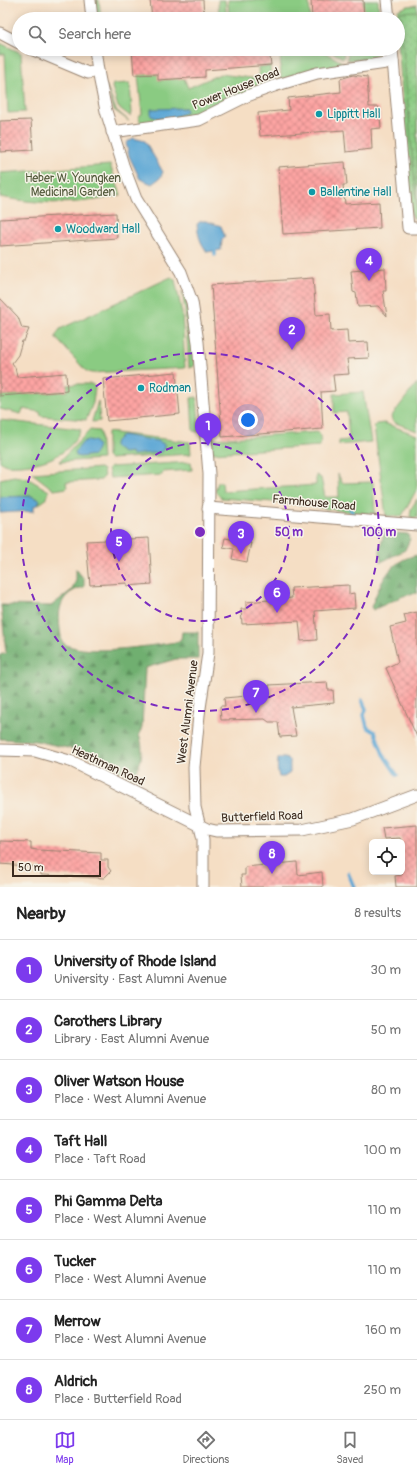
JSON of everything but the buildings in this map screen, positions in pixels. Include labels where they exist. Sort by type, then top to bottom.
[{"type":"street","points":[[90,0],[91,12]]},
{"type":"street","points":[[387,0],[388,12]]},
{"type":"street","points":[[0,33],[12,39]]},
{"type":"street","points":[[48,56],[88,73],[98,71]]},
{"type":"street","name":"West Alumni Avenue","points":[[96,56],[112,132],[136,199],[181,272],[192,302],[201,369],[208,462],[208,653],[199,715],[194,767],[195,807],[203,843],[203,887]]},
{"type":"street","points":[[393,56],[413,228]]},
{"type":"street","name":"Power House Road","points":[[112,132],[199,120],[247,96],[317,73],[393,62]]},
{"type":"street","name":"Farmhouse Road","points":[[208,508],[417,525]]},
{"type":"street","name":"Heathman Road","points":[[0,750],[35,752],[73,762],[200,825]]},
{"type":"street","name":"Butterfield Road","points":[[200,825],[216,831],[302,830],[352,819],[417,795]]},
{"type":"green space","points":[[95,0],[99,0],[100,12],[96,12]]},
{"type":"green space","points":[[218,0],[225,0],[226,12],[219,12]]},
{"type":"green space","points":[[228,0],[309,0],[310,12],[229,12]]},
{"type":"green space","points":[[363,0],[378,0],[379,12],[364,12]]},
{"type":"green space","points":[[417,5],[417,219],[414,219],[411,214],[399,56],[405,56],[405,12],[397,12],[398,10],[408,6]]},
{"type":"green space","points":[[417,11],[417,210],[404,56],[405,56],[405,12],[400,12]]},
{"type":"green space","points":[[0,43],[12,49],[12,56],[21,56],[25,112],[8,113],[5,54],[0,54]]},
{"type":"green space","points":[[280,56],[331,56],[345,64],[281,79]]},
{"type":"green space","points":[[348,56],[375,56],[362,60],[348,60]]},
{"type":"green space","points":[[270,66],[271,82],[204,112],[184,118],[141,124],[138,116],[142,114],[138,75],[158,74],[159,80],[184,78],[188,88],[220,74],[259,79],[258,67]],"holes":[[[186,108],[164,119],[165,109]]]},
{"type":"green space","points":[[130,83],[132,114],[130,116],[118,107],[112,87],[113,84]]},
{"type":"green space","points":[[106,85],[116,110],[129,121],[114,110]]},
{"type":"green space","name":"Heber W. Youngken Medicinal Garden","points":[[110,165],[121,195],[91,201],[61,203],[46,203],[0,197],[0,173]]},
{"type":"green space","points":[[171,277],[175,280],[182,313],[185,368],[91,373],[86,371],[56,338],[56,335],[60,329]]},
{"type":"green space","points":[[182,291],[190,316],[195,365],[189,368],[185,310]]},
{"type":"green space","points":[[417,383],[417,431],[393,422],[391,417]]},
{"type":"green space","points":[[92,384],[95,387],[93,403],[86,420],[41,416],[40,412],[23,409],[21,414],[0,409],[0,396],[67,391],[67,385]]},
{"type":"green space","points":[[363,392],[371,442],[339,445],[339,441],[349,440],[347,412],[334,413],[334,394]]},
{"type":"green space","points":[[197,397],[199,424],[201,430],[198,432],[193,431],[191,398]]},
{"type":"green space","points":[[98,401],[100,421],[92,422],[92,421]]},
{"type":"green space","points":[[0,420],[81,430],[70,446],[63,452],[48,460],[30,464],[9,465],[0,461]]},
{"type":"green space","points":[[384,423],[417,435],[417,489],[402,516],[386,516],[374,427],[376,424]]},
{"type":"green space","points":[[90,430],[99,431],[100,433],[102,459],[59,462]]},
{"type":"green space","points":[[107,432],[190,442],[191,454],[109,459],[107,457]]},
{"type":"green space","points":[[318,432],[321,437],[320,446],[213,453],[211,449],[213,439]]},
{"type":"green space","points":[[191,462],[192,470],[162,472],[162,475],[110,478],[108,469],[110,467]]},
{"type":"green space","points":[[100,468],[103,470],[104,477],[101,480],[66,482],[67,488],[54,490],[32,473]]},
{"type":"green space","points":[[338,474],[342,483],[373,482],[375,514],[349,512],[287,503],[221,498],[215,491],[218,482],[222,482],[223,491],[316,485],[316,475],[321,478],[325,497],[339,497]]},
{"type":"green space","points":[[14,476],[27,478],[49,491],[45,500],[38,505],[40,500],[31,496],[0,497],[0,479]]},
{"type":"green space","points":[[417,499],[417,518],[410,517],[411,509]]},
{"type":"green space","points":[[384,532],[408,534],[410,539],[405,550],[381,562],[380,550]]},
{"type":"green space","points":[[417,555],[417,593],[403,596],[373,610],[371,607],[387,574],[399,562]]},
{"type":"green space","points":[[76,569],[84,579],[84,587],[74,590],[67,595],[60,608],[59,616],[62,642],[71,647],[100,650],[134,648],[177,642],[181,639],[182,632],[198,632],[198,659],[176,659],[145,668],[142,727],[139,735],[142,751],[139,767],[134,778],[77,750],[36,741],[0,739],[0,655],[6,653],[1,605],[51,606],[72,590],[76,580]]},
{"type":"water","points":[[186,108],[186,112],[178,116],[164,119],[151,116],[151,109]]},
{"type":"water","points":[[133,138],[145,141],[163,172],[160,178],[152,184],[140,179],[129,156],[126,143]]},
{"type":"water","points":[[201,221],[206,221],[221,226],[225,237],[222,240],[221,250],[207,252],[201,242],[198,232],[197,224]]},
{"type":"water","points":[[122,435],[158,441],[164,444],[164,448],[161,452],[132,455],[131,452],[123,453],[114,447],[114,443]]},
{"type":"water","points":[[88,440],[95,441],[98,446],[94,455],[80,457],[76,456],[75,452],[83,442]]},
{"type":"water","points":[[31,496],[40,500],[38,505],[34,506],[34,511],[0,513],[0,497]]},
{"type":"water","points":[[285,758],[290,761],[290,773],[284,777],[279,777],[278,774],[277,763],[278,759]]},
{"type":"waterway","points":[[342,505],[350,507],[353,515]]},
{"type":"waterway","points":[[362,700],[366,709],[364,715],[367,727],[375,732],[383,754],[397,775]]},
{"type":"waterway","points":[[348,873],[354,887]]},
{"type":"place","name":"Lippitt Hall","points":[[319,114]]},
{"type":"place","name":"Ballentine Hall","points":[[312,192]]},
{"type":"place","name":"Woodward Hall","points":[[58,229]]},
{"type":"place","name":"Taft Hall","points":[[369,281]]},
{"type":"place","name":"Carothers Library","points":[[292,350]]},
{"type":"place","name":"Rodman","points":[[141,388]]},
{"type":"place","name":"University of Rhode Island","points":[[208,446]]},
{"type":"place","name":"Oliver Watson House","points":[[241,554]]},
{"type":"place","name":"Phi Gamma Delta","points":[[119,562]]},
{"type":"place","name":"Tucker","points":[[277,613]]},
{"type":"place","name":"Merrow","points":[[256,713]]},
{"type":"place","name":"Aldrich","points":[[272,874]]}]
